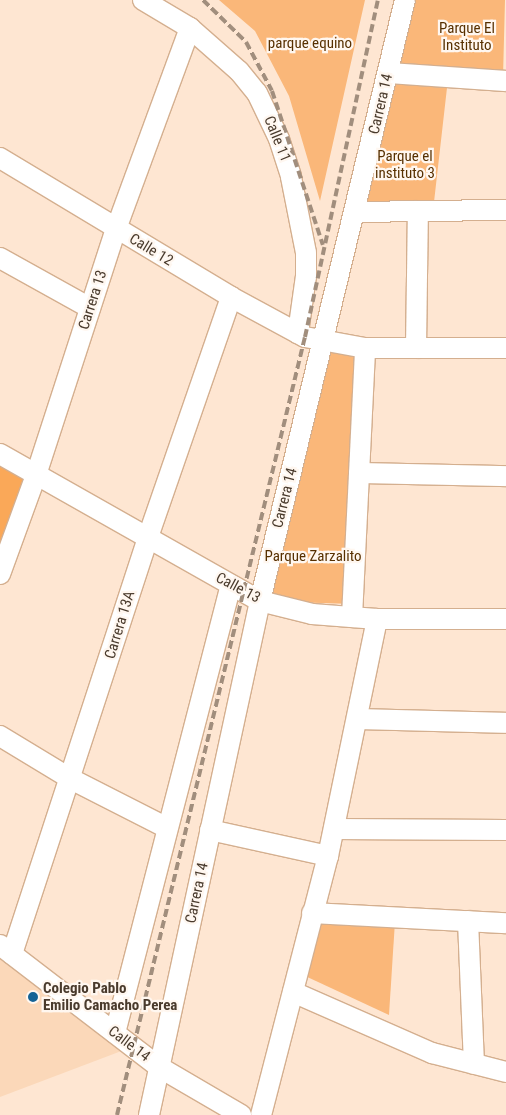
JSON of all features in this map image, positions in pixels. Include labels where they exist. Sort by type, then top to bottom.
[{"type":"street","name":"Calle 11","points":[[143,0],[190,28],[239,71],[257,93],[280,139],[291,177],[306,254],[308,338]]},
{"type":"street","name":"Carrera 14","points":[[149,1115],[260,601],[308,338],[355,212],[406,0]]},
{"type":"street","name":"Carrera 13","points":[[0,574],[36,475],[116,229],[190,28]]},
{"type":"street","points":[[388,73],[506,80]]},
{"type":"street","name":"Calle 12","points":[[0,158],[231,297],[308,338]]},
{"type":"street","points":[[355,212],[506,210]]},
{"type":"street","points":[[416,348],[418,212]]},
{"type":"street","points":[[0,258],[90,308]]},
{"type":"street","name":"Carrera 13A","points":[[6,950],[71,779],[148,537],[231,297]]},
{"type":"street","points":[[308,338],[365,348],[506,348]]},
{"type":"street","points":[[352,617],[365,348]]},
{"type":"street","name":"Calle 13","points":[[0,454],[260,601],[312,614],[377,619],[506,619]]},
{"type":"street","points":[[359,473],[506,476]]},
{"type":"street","points":[[115,1033],[167,828],[232,586]]},
{"type":"street","points":[[261,1115],[328,856],[358,719],[377,619]]},
{"type":"street","points":[[358,719],[506,723]]},
{"type":"street","points":[[0,736],[71,779],[167,828]]},
{"type":"street","points":[[334,829],[506,830]]},
{"type":"street","points":[[210,830],[328,856]]},
{"type":"street","points":[[312,913],[506,923]]},
{"type":"street","points":[[468,921],[474,1064]]},
{"type":"street","name":"Calle 14","points":[[6,950],[160,1067],[241,1115]]},
{"type":"street","points":[[293,992],[432,1053],[506,1072]]},
{"type":"shaded area","points":[[0,454],[36,475],[0,574]]},
{"type":"shaded area","name":"Colegio Pablo Emilio Camacho Perea","points":[[0,947],[132,1047],[0,1097]]},
{"type":"green space","name":"parque equino","points":[[219,0],[365,0],[320,201],[289,96],[255,31]]},
{"type":"green space","points":[[404,0],[505,0],[503,77],[448,79],[434,202],[363,202]]},
{"type":"green space","name":"Parque Zarzalito","points":[[326,342],[362,346],[354,604],[289,602],[261,596]]},
{"type":"green space","points":[[316,916],[395,921],[389,1015],[303,975]]},
{"type":"railway","points":[[203,0],[246,42],[272,91],[323,245]]},
{"type":"railway","points":[[117,1115],[305,337],[378,0]]},
{"type":"place","name":"Colegio Pablo Emilio Camacho Perea","points":[[33,997]]},
{"type":"park label","name":"Parque El Instituto","points":[[467,36]]},
{"type":"park label","name":"Parque el instituto 3","points":[[405,164]]}]
